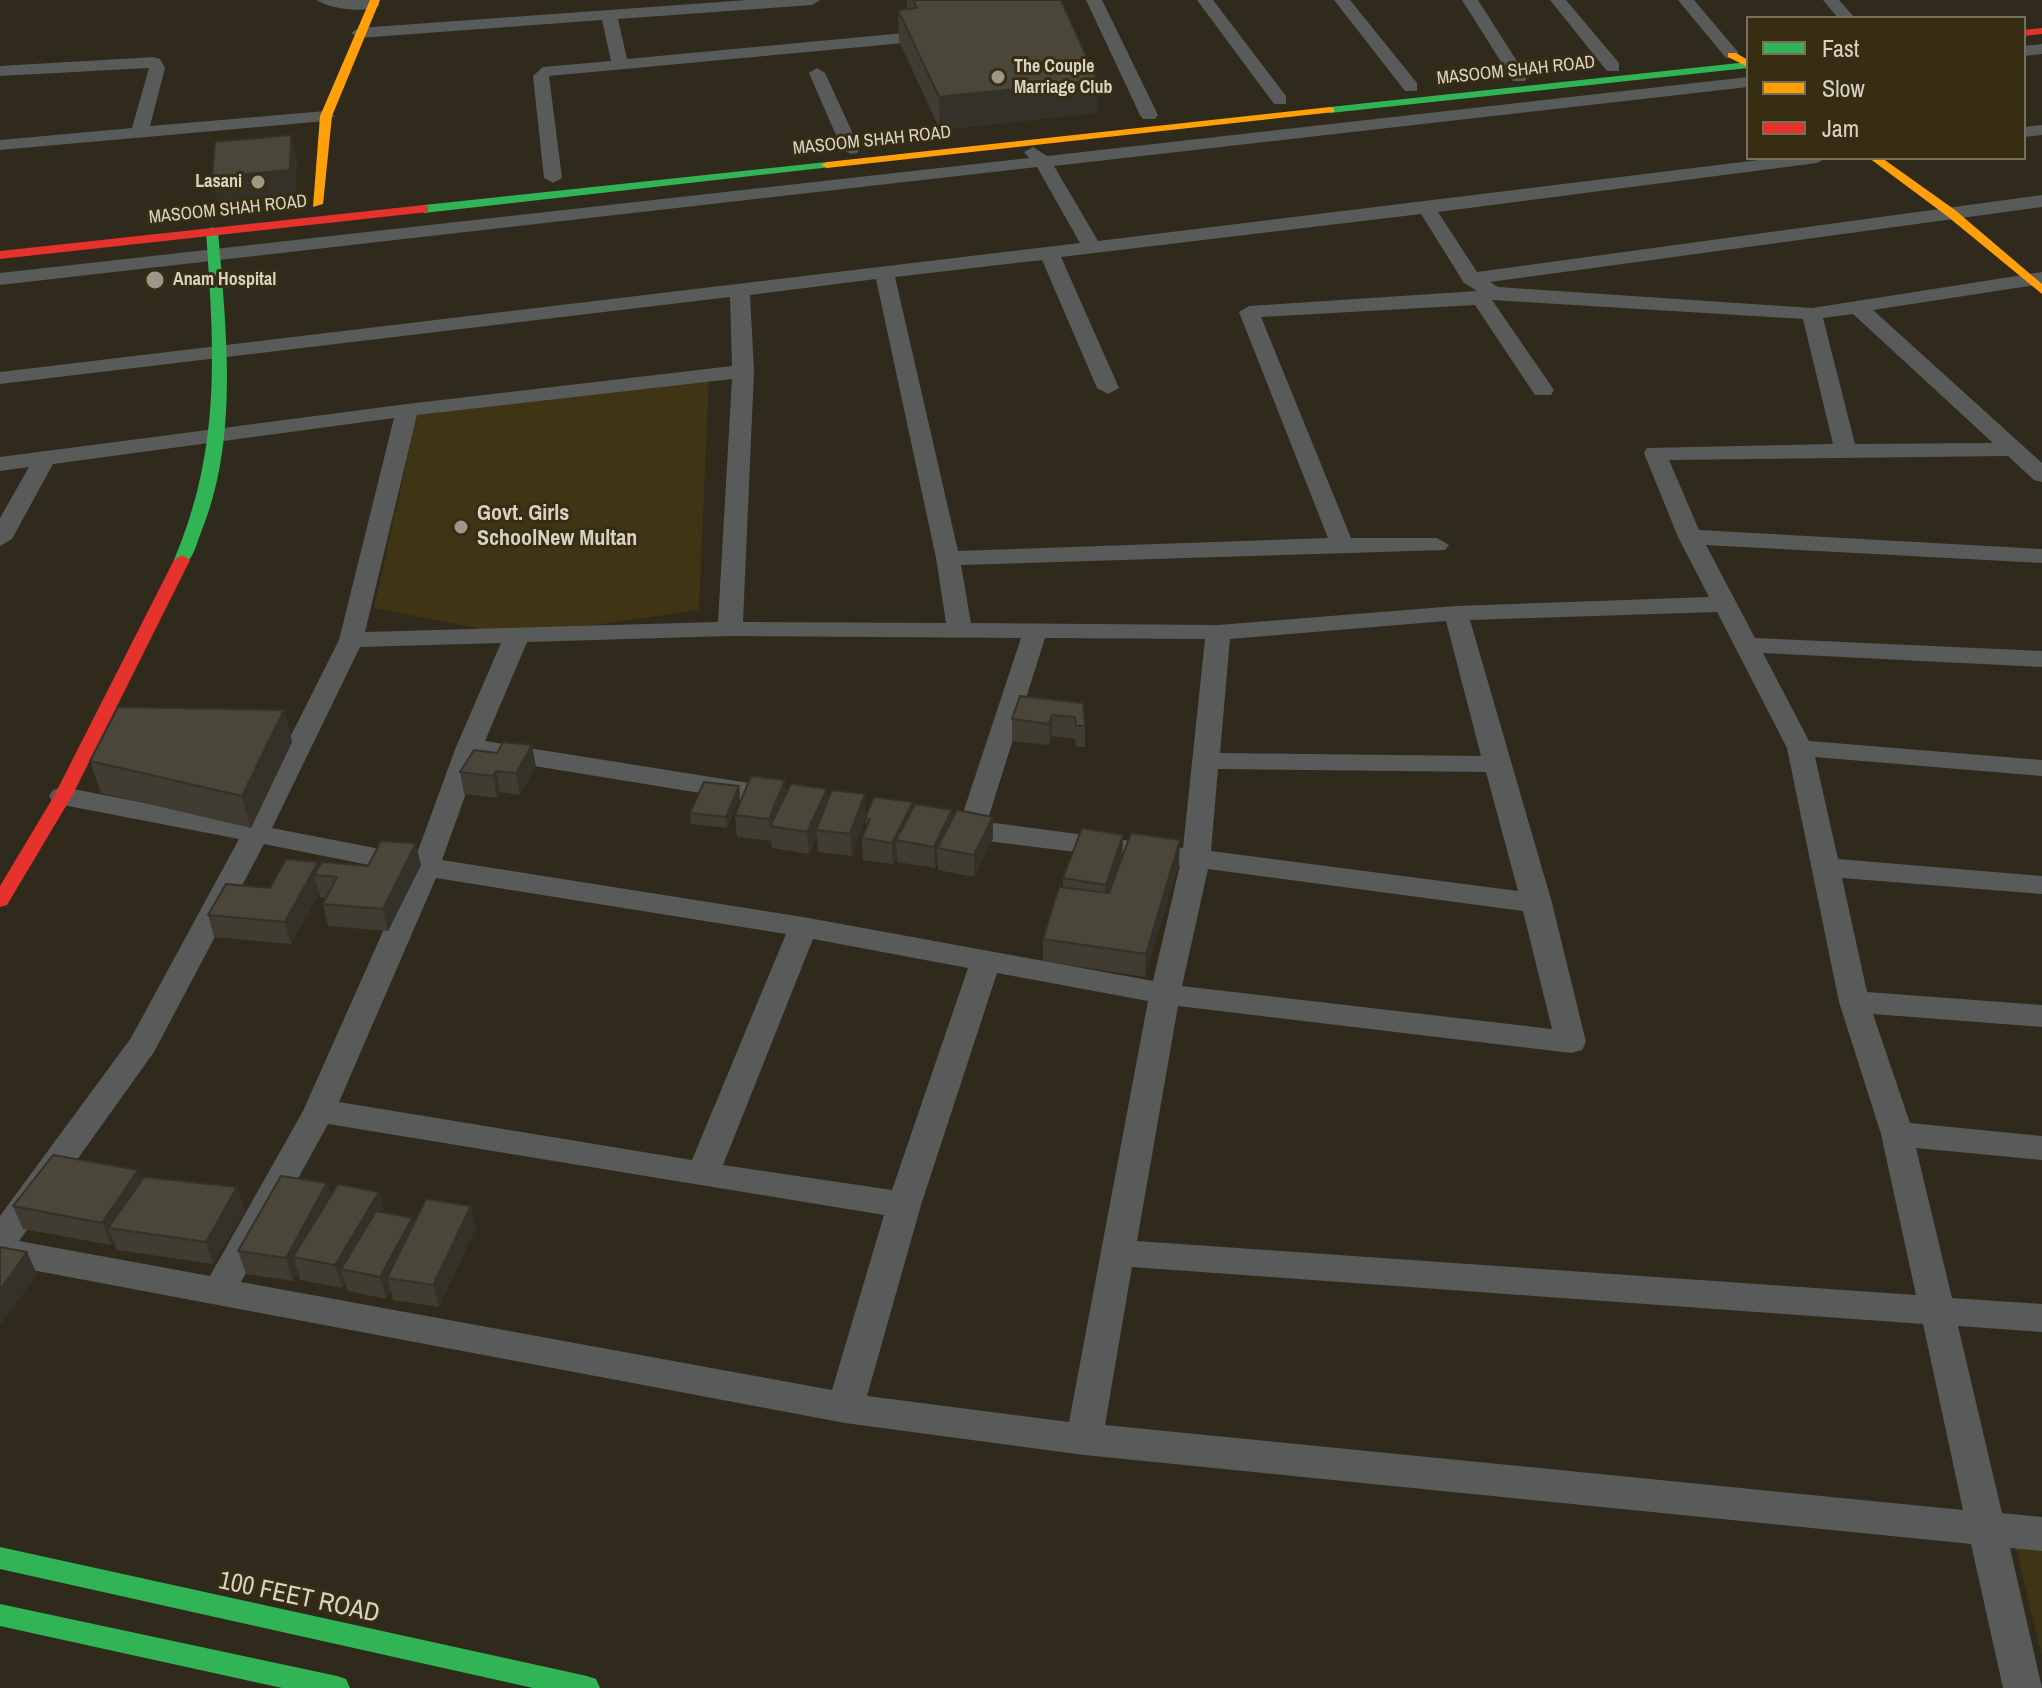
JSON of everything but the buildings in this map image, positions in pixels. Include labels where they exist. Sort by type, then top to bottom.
[{"type":"main road","points":[[317,204],[326,116],[374,3]]},
{"type":"main road","name":"MASOOM SHAH ROAD","points":[[0,255],[525,191],[553,178],[851,149],[1280,100],[1613,67],[1744,59]]},
{"type":"main road","name":"MASOOM SHAH ROAD","points":[[0,236],[317,204],[525,191],[1026,146],[1744,59]]},
{"type":"main road","points":[[1040,128],[1054,143]]},
{"type":"main road","points":[[1878,160],[1951,213],[2038,283]]},
{"type":"main road","points":[[0,901],[63,796],[197,531],[217,434],[221,353],[212,231]]},
{"type":"main road","name":"100 FEET ROAD","points":[[0,1558],[587,1688]]},
{"type":"main road","points":[[0,1615],[337,1688]]},
{"type":"street","points":[[325,0],[374,3]]},
{"type":"street","points":[[533,21],[548,0]]},
{"type":"street","points":[[359,33],[812,0]]},
{"type":"street","points":[[1094,0],[1149,115]]},
{"type":"street","points":[[1205,0],[1280,100]]},
{"type":"street","points":[[1342,0],[1411,87]]},
{"type":"street","points":[[1470,0],[1519,77]]},
{"type":"street","points":[[1558,0],[1613,67]]},
{"type":"street","points":[[1686,0],[1744,59]]},
{"type":"street","points":[[1831,0],[1845,16]]},
{"type":"street","points":[[609,16],[620,64]]},
{"type":"street","points":[[553,178],[541,76],[551,70],[915,37]]},
{"type":"street","points":[[0,71],[154,62],[157,68],[140,132]]},
{"type":"street","points":[[817,73],[851,149]]},
{"type":"street","points":[[0,279],[1746,82]]},
{"type":"street","points":[[0,145],[326,116]]},
{"type":"street","points":[[1026,146],[1043,162],[1091,246]]},
{"type":"street","points":[[0,378],[1426,208],[1801,160]]},
{"type":"street","points":[[1342,545],[1249,312],[1481,289],[2042,201]]},
{"type":"street","points":[[1426,208],[1481,289],[1543,390]]},
{"type":"street","points":[[1049,253],[1108,388]]},
{"type":"street","points":[[884,271],[948,558],[960,631]]},
{"type":"street","points":[[1481,289],[1812,314],[1855,305],[2038,283]]},
{"type":"street","points":[[730,629],[743,371],[740,288]]},
{"type":"street","points":[[1855,305],[2042,475]]},
{"type":"street","points":[[1812,314],[1845,450]]},
{"type":"street","points":[[0,464],[407,410],[743,371]]},
{"type":"street","points":[[0,1242],[143,1044],[256,833],[351,640],[407,410]]},
{"type":"street","points":[[2015,449],[1655,453],[1690,537],[1800,748],[1854,1002],[1897,1134],[2023,1688]]},
{"type":"street","points":[[0,539],[45,458]]},
{"type":"street","points":[[1690,537],[2042,556]]},
{"type":"street","points":[[948,558],[1342,545],[1437,545]]},
{"type":"street","points":[[351,640],[730,629],[1218,632],[1456,613],[1724,604]]},
{"type":"street","points":[[63,796],[426,867],[803,927],[1165,994],[1571,1042],[1538,903],[1495,764],[1456,613]]},
{"type":"street","points":[[971,830],[1035,632]]},
{"type":"street","points":[[1084,1439],[1165,994],[1196,858],[1218,632]]},
{"type":"street","points":[[220,1289],[319,1111],[426,867],[469,747],[517,636]]},
{"type":"street","points":[[1747,645],[2042,659]]},
{"type":"street","points":[[469,747],[804,801]]},
{"type":"street","points":[[1800,748],[2042,768]]},
{"type":"street","points":[[1207,761],[1495,764]]},
{"type":"street","points":[[926,822],[1538,903]]},
{"type":"street","points":[[1826,867],[2042,885]]},
{"type":"street","points":[[703,1174],[803,927]]},
{"type":"street","points":[[845,1408],[904,1205],[986,960]]},
{"type":"street","points":[[1854,1002],[2042,1016]]},
{"type":"street","points":[[319,1111],[904,1205]]},
{"type":"street","points":[[1897,1134],[2042,1148]]},
{"type":"street","points":[[0,1251],[220,1289],[845,1408],[1084,1439],[2042,1534]]},
{"type":"street","points":[[1119,1253],[1936,1308],[2042,1318]]},
{"type":"shaded area","points":[[709,377],[699,610],[517,636],[374,608],[417,415]]},
{"type":"shaded area","points":[[2015,1545],[2042,1547],[2042,1657]]},
{"type":"traffic: fast","points":[[1330,110],[1746,65]]},
{"type":"traffic: fast","points":[[424,209],[827,165]]},
{"type":"traffic: fast","points":[[182,560],[198,521],[216,440],[219,356],[212,231]]},
{"type":"traffic: fast","points":[[0,1558],[587,1688]]},
{"type":"traffic: fast","points":[[0,1615],[337,1688]]},
{"type":"traffic: slow","points":[[317,204],[326,116],[375,0]]},
{"type":"traffic: slow","points":[[1732,55],[1746,63]]},
{"type":"traffic: slow","points":[[827,165],[1330,110]]},
{"type":"traffic: slow","points":[[1878,160],[1951,213],[2042,290]]},
{"type":"traffic: jam","points":[[2026,33],[2042,31]]},
{"type":"traffic: jam","points":[[0,255],[424,209]]},
{"type":"traffic: jam","points":[[0,901],[63,796],[182,560]]},
{"type":"place","name":"The Couple Marriage Club","points":[[998,77]]},
{"type":"place","name":"Lasani","points":[[258,182]]},
{"type":"place","name":"Anam Hospital","points":[[155,280]]},
{"type":"place","name":"Govt. Girls SchoolNew Multan","points":[[461,527]]}]
